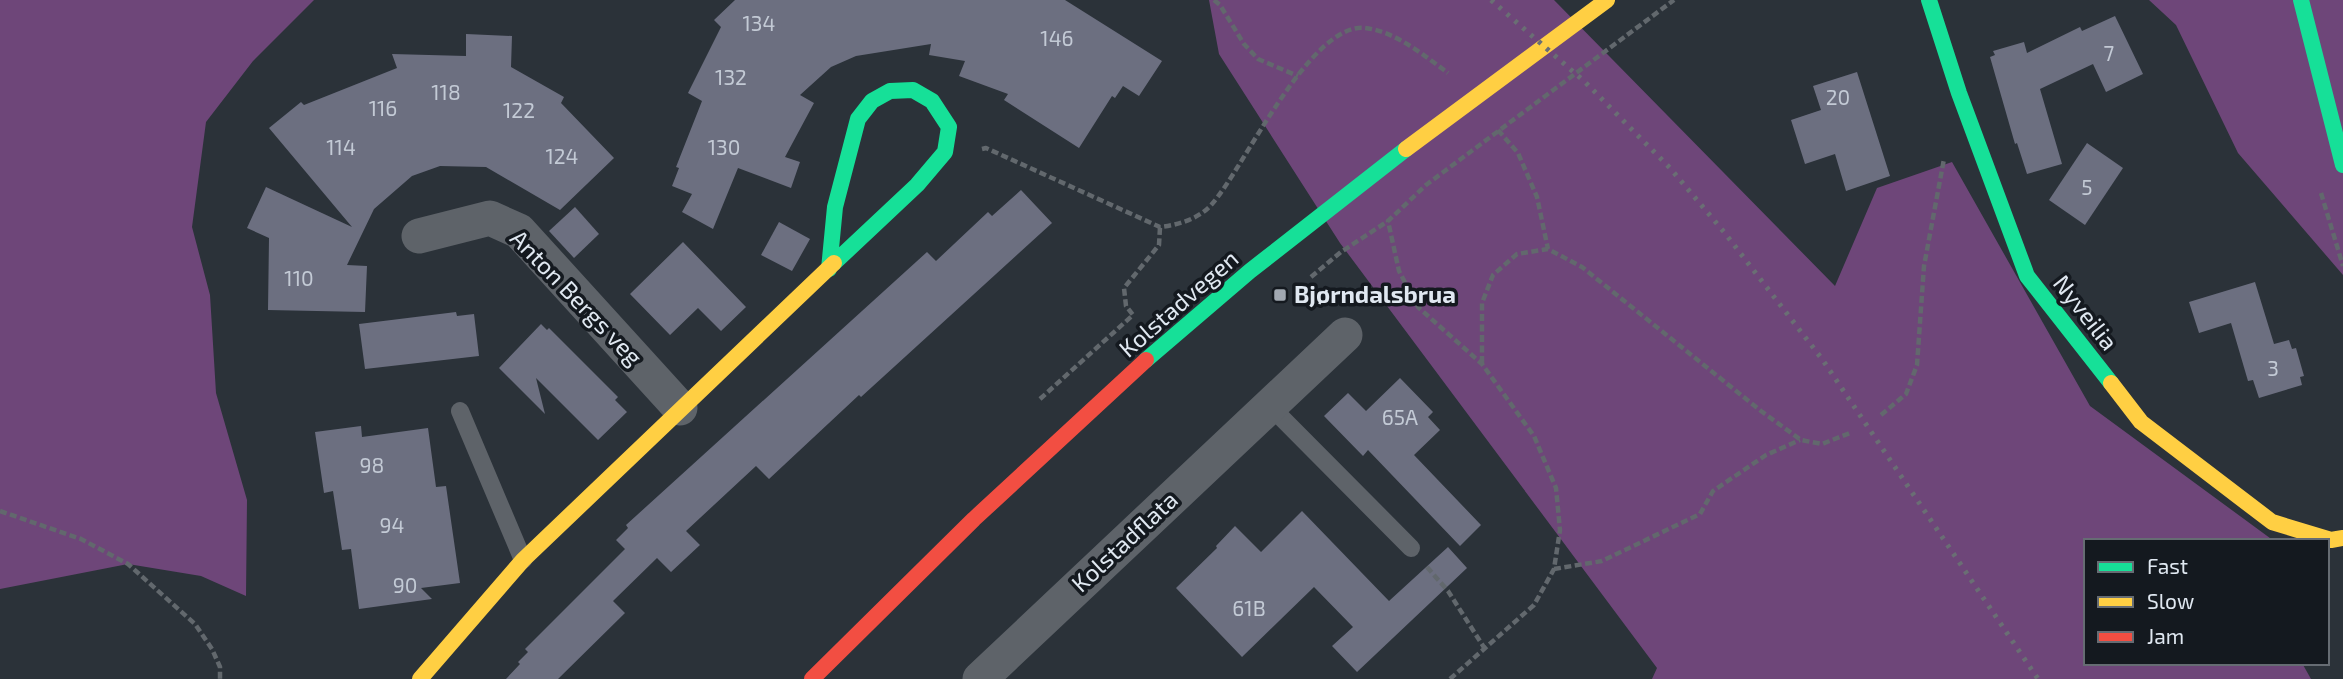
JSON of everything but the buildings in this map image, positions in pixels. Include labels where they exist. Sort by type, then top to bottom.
[{"type":"street","name":"Kolstadvegen","points":[[812,679],[974,519],[1149,358],[1250,271],[1402,152],[1607,0]]},
{"type":"street","name":"Nyveilia","points":[[1929,0],[1959,93],[2027,276],[2141,422],[2272,522],[2328,539]]},
{"type":"street","points":[[2301,0],[2343,165]]},
{"type":"street","points":[[420,679],[523,560],[680,408],[829,270],[917,185],[945,152],[948,127],[932,101],[913,90],[890,91],[872,101],[858,119],[835,207],[829,270]]},
{"type":"street","name":"Anton Bergs veg","points":[[419,236],[490,218],[519,232],[680,408]]},
{"type":"street","name":"Kolstadflata","points":[[980,679],[1345,335]]},
{"type":"lane","points":[[1270,406],[1410,548]]},
{"type":"lane","points":[[460,411],[523,560]]},
{"type":"path","points":[[1214,0],[1220,5],[1244,44],[1258,59],[1298,76]]},
{"type":"path","points":[[1311,277],[1341,252],[1388,221],[1426,185],[1674,0]]},
{"type":"path","points":[[945,152],[986,148],[1160,227],[1181,225],[1211,206],[1266,119],[1298,76],[1325,45],[1345,32],[1363,27],[1384,33],[1418,50],[1451,75]]},
{"type":"path","points":[[1493,124],[1518,153],[1537,197],[1548,249]]},
{"type":"path","points":[[1881,415],[1906,394],[1917,365],[1924,266],[1945,154]]},
{"type":"path","points":[[1388,221],[1399,271],[1418,307],[1482,364],[1534,436],[1556,488],[1560,530],[1555,569],[1534,605],[1450,679]]},
{"type":"path","points":[[1040,400],[1133,316],[1126,306],[1124,288],[1159,245],[1160,227]]},
{"type":"path","points":[[1482,364],[1482,303],[1493,275],[1517,254],[1548,249],[1582,267],[1801,440],[1822,444],[1850,433]]},
{"type":"path","points":[[1555,569],[1602,561],[1700,514],[1713,491],[1766,455],[1801,440]]},
{"type":"path","points":[[0,511],[81,540],[128,564],[195,624],[212,649],[220,667],[220,679]]},
{"type":"path","points":[[1410,548],[1448,591],[1485,649]]},
{"type":"shaded area","points":[[0,0],[314,0],[253,61],[206,122],[192,227],[210,295],[216,393],[247,500],[246,596],[201,576],[128,564],[0,589]]},
{"type":"shaded area","points":[[1209,0],[1554,0],[1835,286],[1877,188],[1952,162],[2090,406],[2271,539],[2084,539],[2084,665],[2303,665],[2311,679],[1652,679],[1657,668],[1340,243],[1219,54]]},
{"type":"shaded area","points":[[2149,0],[2343,0],[2343,275],[2238,153],[2176,25]]},
{"type":"railway","points":[[1491,0],[1585,82],[1670,168],[1724,232],[1822,359],[2038,679]]},
{"type":"traffic: fast","points":[[1929,0],[1959,93],[2027,276],[2111,383]]},
{"type":"traffic: fast","points":[[2301,0],[2343,165]]},
{"type":"traffic: fast","points":[[829,269],[835,207],[858,119],[872,101],[890,91],[913,90],[932,101],[949,127],[945,152],[917,185],[834,263]]},
{"type":"traffic: fast","points":[[1146,360],[1250,271],[1406,149]]},
{"type":"traffic: slow","points":[[1406,149],[1607,0]]},
{"type":"traffic: slow","points":[[420,679],[523,560],[834,263]]},
{"type":"traffic: slow","points":[[2111,383],[2141,422],[2272,522],[2328,539]]},
{"type":"traffic: slow","points":[[2329,539],[2343,538]]},
{"type":"traffic: jam","points":[[812,679],[974,519],[1146,360]]},
{"type":"place","name":"Bjørndalsbrua","points":[[1280,295]]}]
